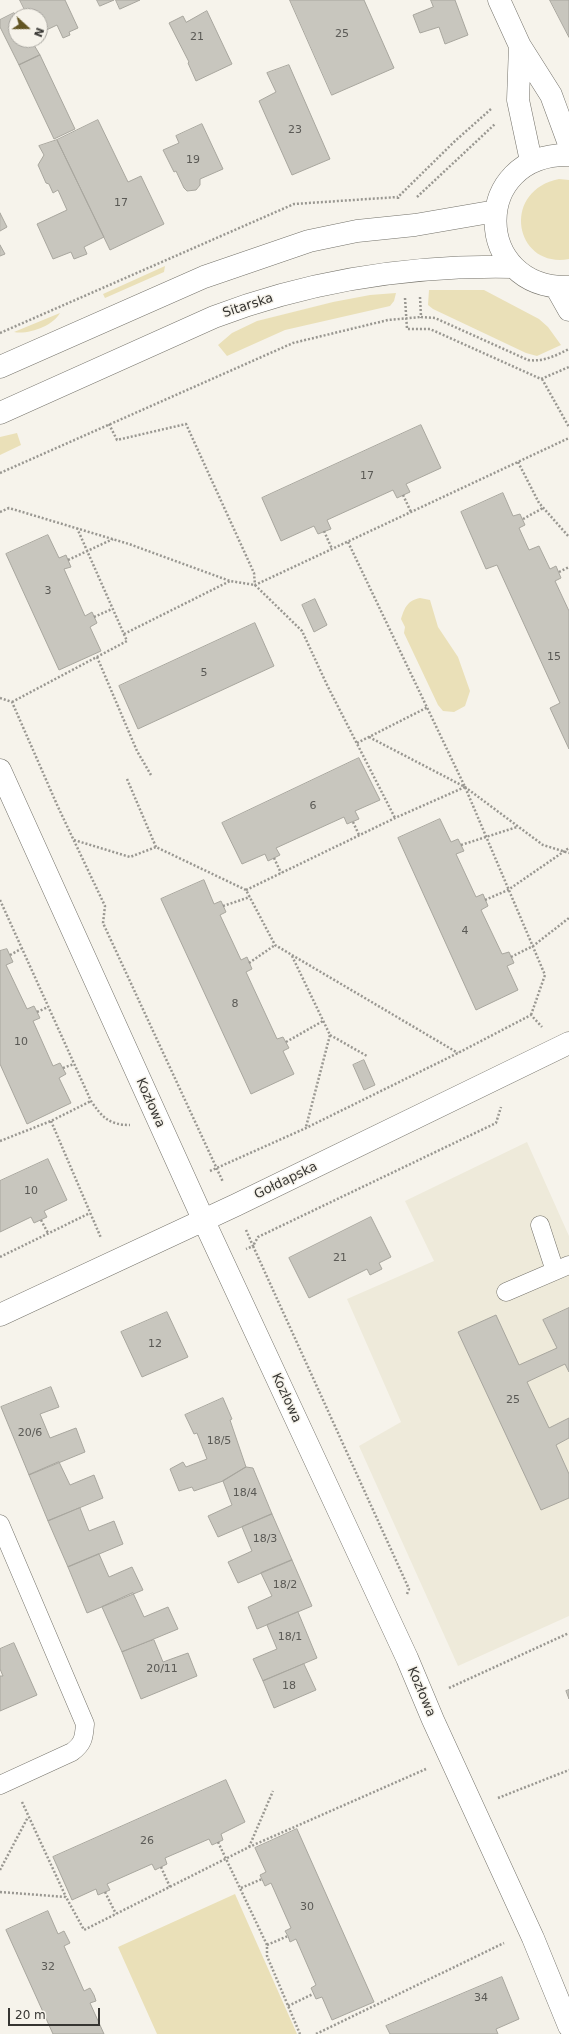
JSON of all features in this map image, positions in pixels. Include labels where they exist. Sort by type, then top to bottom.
[{"type":"street","points":[[499,0],[520,46],[551,95],[569,144]]},
{"type":"street","points":[[520,46],[518,100],[531,161]]},
{"type":"street","points":[[569,155],[552,154],[531,161],[514,174],[502,191],[496,211],[496,231],[502,250],[513,267],[525,277],[540,284],[562,287],[569,310]]},
{"type":"street","points":[[0,367],[204,277],[309,241],[496,211]]},
{"type":"street","name":"Sitarska","points":[[0,413],[160,340],[248,304],[295,291],[339,282],[403,273],[513,267]]},
{"type":"street","name":"Kozłowa","points":[[0,770],[186,1182],[407,1658],[433,1720],[533,1938],[569,2026]]},
{"type":"street","name":"Gołdapska","points":[[0,1314],[236,1205],[569,1043]]},
{"type":"lane","points":[[506,1292],[562,1268],[540,1225]]},
{"type":"lane","points":[[0,1524],[85,1724],[81,1745],[72,1752],[6,1782]]},
{"type":"path","points":[[0,333],[294,204],[398,197],[455,141],[495,105],[518,100]]},
{"type":"path","points":[[415,201],[418,195],[501,121]]},
{"type":"path","points":[[398,197],[398,226]]},
{"type":"path","points":[[403,273],[407,329],[430,329],[541,379],[569,427]]},
{"type":"path","points":[[420,296],[421,316]]},
{"type":"path","points":[[0,473],[293,343],[406,317],[421,316],[435,318],[528,360],[536,362],[547,359],[569,349]]},
{"type":"path","points":[[541,379],[569,367]]},
{"type":"path","points":[[109,424],[117,440],[186,424],[254,573],[255,585],[302,631],[356,743],[395,818]]},
{"type":"path","points":[[0,512],[9,508],[114,539],[230,581],[255,585],[569,438]]},
{"type":"path","points":[[518,462],[539,503],[569,537]]},
{"type":"path","points":[[403,495],[411,512]]},
{"type":"path","points":[[523,519],[543,508]]},
{"type":"path","points":[[0,698],[12,702],[127,641],[77,528]]},
{"type":"path","points":[[324,531],[332,549]]},
{"type":"path","points":[[68,560],[114,539]]},
{"type":"path","points":[[186,1182],[306,1128],[531,1015],[546,975],[508,890],[465,787],[348,542]]},
{"type":"path","points":[[559,572],[569,566]]},
{"type":"path","points":[[124,634],[230,581]]},
{"type":"path","points":[[94,617],[112,608]]},
{"type":"path","points":[[96,657],[137,752],[151,775]]},
{"type":"path","points":[[12,702],[105,906],[104,923],[215,1169],[236,1205]]},
{"type":"path","points":[[356,743],[428,707]]},
{"type":"path","points":[[369,737],[465,787],[543,845],[569,853]]},
{"type":"path","points":[[127,779],[156,847],[246,890],[275,946],[458,1053]]},
{"type":"path","points":[[246,890],[395,818],[465,787]]},
{"type":"path","points":[[353,822],[360,835]]},
{"type":"path","points":[[461,845],[485,836],[517,827]]},
{"type":"path","points":[[74,840],[130,857],[156,847]]},
{"type":"path","points":[[485,900],[508,890],[569,848]]},
{"type":"path","points":[[274,858],[281,873]]},
{"type":"path","points":[[223,906],[250,897]]},
{"type":"path","points":[[0,900],[1,907],[91,1101],[103,1117],[119,1125],[134,1125]]},
{"type":"path","points":[[511,957],[533,946],[569,918]]},
{"type":"path","points":[[249,963],[275,946]]},
{"type":"path","points":[[10,955],[21,949]]},
{"type":"path","points":[[292,955],[330,1035],[367,1056]]},
{"type":"path","points":[[37,1012],[48,1008]]},
{"type":"path","points":[[531,1015],[545,1030]]},
{"type":"path","points":[[286,1042],[323,1021]]},
{"type":"path","points":[[306,1128],[330,1035]]},
{"type":"path","points":[[63,1068],[74,1064]]},
{"type":"path","points":[[0,1141],[50,1121],[91,1101]]},
{"type":"path","points":[[405,1600],[409,1589],[253,1246],[258,1236],[496,1123],[503,1101]]},
{"type":"path","points":[[50,1121],[104,1244]]},
{"type":"path","points":[[0,1257],[90,1212]]},
{"type":"path","points":[[41,1220],[48,1233]]},
{"type":"path","points":[[444,1690],[569,1633]]},
{"type":"path","points":[[6,1782],[29,1816],[66,1898],[84,1930],[248,1847],[432,1766]]},
{"type":"path","points":[[492,1801],[569,1770]]},
{"type":"path","points":[[248,1847],[273,1791]]},
{"type":"path","points":[[0,1870],[29,1816]]},
{"type":"path","points":[[218,1842],[227,1858],[267,1945],[267,1956],[300,2034]]},
{"type":"path","points":[[161,1867],[170,1887]]},
{"type":"path","points":[[241,1888],[262,1879]]},
{"type":"path","points":[[0,1892],[66,1898]]},
{"type":"path","points":[[105,1892],[116,1914]]},
{"type":"path","points":[[267,1945],[288,1936]]},
{"type":"path","points":[[316,2034],[507,1941]]},
{"type":"path","points":[[288,2006],[314,1994]]},
{"type":"shaded area","points":[[559,179],[569,180],[569,259],[551,259],[536,252],[527,241],[522,227],[522,212],[528,198],[540,186]]},
{"type":"shaded area","points":[[165,266],[164,272],[105,298],[103,294]]},
{"type":"shaded area","points":[[429,290],[484,290],[539,319],[548,327],[561,345],[537,356],[526,353],[433,309],[428,305]]},
{"type":"shaded area","points":[[396,293],[394,301],[390,306],[285,330],[227,356],[218,345],[232,333],[257,321],[333,302],[370,295]]},
{"type":"shaded area","points":[[60,313],[57,318],[46,326],[33,331],[20,333],[14,332]]},
{"type":"shaded area","points":[[17,433],[21,445],[0,455],[0,437]]},
{"type":"shaded area","points":[[420,598],[430,600],[438,627],[458,657],[470,691],[465,706],[454,712],[443,711],[438,705],[404,633],[405,627],[401,619],[404,611],[409,603]]},
{"type":"shaded area","points":[[527,1142],[569,1236],[569,1616],[458,1666],[359,1446],[401,1422],[347,1299],[434,1261],[405,1201]]},
{"type":"shaded area","points":[[235,1894],[297,2034],[157,2034],[118,1947]]},
{"type":"building","points":[[20,0],[65,0],[78,28],[69,32],[70,35],[63,38],[57,25],[48,29],[48,8],[24,8]]},
{"type":"building","points":[[97,0],[114,0],[100,6]]},
{"type":"building","points":[[116,0],[140,0],[120,9]]},
{"type":"building","points":[[290,0],[364,0],[394,68],[332,95]]},
{"type":"building","points":[[431,0],[455,0],[468,35],[445,44],[439,27],[420,33],[413,15],[433,7]]},
{"type":"building","points":[[550,0],[569,0],[569,37]]},
{"type":"building","points":[[207,11],[232,64],[196,81],[188,63],[189,62],[169,23],[183,16],[186,22]]},
{"type":"building","points":[[8,16],[8,43],[0,27],[0,20]]},
{"type":"building","points":[[10,48],[36,48],[40,55],[19,65]]},
{"type":"building","points":[[40,55],[75,129],[54,139],[19,65]]},
{"type":"building","points":[[289,65],[330,159],[292,175],[259,101],[276,92],[267,73]]},
{"type":"building","points":[[98,120],[128,182],[141,176],[164,224],[110,250],[57,140]]},
{"type":"building","points":[[202,124],[223,169],[200,179],[200,185],[196,190],[187,191],[176,171],[174,172],[163,150],[179,143],[176,136]]},
{"type":"building","points":[[57,140],[104,237],[84,247],[87,254],[74,259],[71,252],[53,259],[37,224],[67,210],[58,190],[53,193],[49,184],[46,183],[38,165],[44,155],[39,146]]},
{"type":"building","points":[[0,213],[7,227],[0,231]]},
{"type":"building","points":[[0,245],[5,254],[0,256]]},
{"type":"building","points":[[421,425],[441,468],[406,484],[410,492],[397,498],[393,490],[327,520],[331,529],[318,534],[314,526],[281,541],[262,498]]},
{"type":"building","points":[[503,493],[513,516],[520,514],[525,525],[519,528],[529,550],[539,546],[550,569],[556,566],[561,578],[555,581],[569,611],[569,749],[550,708],[560,703],[497,565],[486,569],[461,512]]},
{"type":"building","points":[[48,535],[59,558],[66,555],[71,567],[64,569],[85,616],[92,612],[97,623],[90,627],[101,651],[59,670],[6,554]]},
{"type":"building","points":[[315,599],[327,625],[314,632],[302,605]]},
{"type":"building","points":[[255,623],[274,666],[138,729],[119,686]]},
{"type":"building","points":[[359,758],[380,800],[355,811],[359,819],[347,824],[344,817],[276,848],[280,855],[268,861],[265,854],[242,864],[222,823]]},
{"type":"building","points":[[440,819],[451,842],[458,839],[464,851],[456,854],[476,897],[483,894],[488,906],[481,910],[502,954],[509,952],[514,963],[507,966],[518,990],[476,1010],[398,838]]},
{"type":"building","points":[[204,880],[214,904],[221,901],[226,912],[220,915],[241,960],[247,957],[252,969],[246,972],[277,1039],[283,1037],[289,1048],[283,1051],[294,1074],[251,1094],[161,899]]},
{"type":"building","points":[[7,949],[13,962],[6,965],[27,1009],[34,1006],[40,1018],[33,1021],[53,1066],[60,1063],[66,1074],[59,1078],[71,1103],[27,1124],[0,1064],[0,951]]},
{"type":"building","points":[[364,1060],[375,1085],[364,1090],[353,1065]]},
{"type":"building","points":[[48,1159],[67,1200],[44,1211],[47,1217],[34,1223],[31,1217],[0,1232],[0,1181]]},
{"type":"building","points":[[371,1217],[391,1257],[379,1263],[382,1269],[370,1275],[367,1269],[309,1298],[289,1258]]},
{"type":"building","points":[[569,1308],[569,1372],[565,1364],[527,1382],[549,1428],[569,1418],[569,1438],[556,1445],[569,1474],[569,1498],[541,1510],[458,1332],[496,1315],[519,1365],[557,1348],[543,1320]]},
{"type":"building","points":[[167,1312],[188,1357],[142,1377],[121,1332]]},
{"type":"building","points":[[51,1387],[59,1407],[40,1414],[50,1438],[76,1428],[85,1452],[29,1475],[1,1407]]},
{"type":"building","points":[[223,1398],[232,1419],[230,1420],[246,1467],[223,1481],[194,1491],[192,1487],[179,1491],[170,1469],[183,1462],[186,1467],[207,1459],[197,1433],[194,1434],[185,1415]]},
{"type":"building","points":[[59,1462],[70,1485],[94,1475],[103,1498],[48,1521],[29,1475]]},
{"type":"building","points":[[246,1467],[253,1468],[272,1514],[218,1537],[208,1516],[232,1505],[223,1481]]},
{"type":"building","points":[[80,1508],[89,1531],[114,1521],[123,1544],[68,1567],[48,1521]]},
{"type":"building","points":[[272,1514],[292,1560],[238,1583],[228,1562],[252,1551],[242,1527]]},
{"type":"building","points":[[99,1554],[109,1577],[132,1567],[143,1590],[87,1613],[68,1567]]},
{"type":"building","points":[[292,1560],[312,1606],[257,1629],[248,1607],[272,1596],[261,1573]]},
{"type":"building","points":[[133,1593],[144,1617],[168,1607],[178,1629],[122,1652],[102,1607]]},
{"type":"building","points":[[298,1612],[317,1658],[263,1681],[253,1659],[277,1649],[267,1625]]},
{"type":"building","points":[[154,1640],[163,1662],[188,1653],[197,1676],[141,1699],[122,1652]]},
{"type":"building","points":[[14,1643],[37,1695],[0,1711],[0,1676],[3,1676],[0,1669],[0,1649]]},
{"type":"building","points":[[304,1664],[316,1690],[274,1708],[263,1681]]},
{"type":"building","points":[[569,1690],[569,1699],[566,1691]]},
{"type":"building","points":[[226,1780],[245,1822],[221,1834],[223,1840],[212,1845],[209,1839],[165,1858],[167,1864],[155,1870],[152,1864],[107,1884],[110,1890],[98,1895],[96,1889],[72,1900],[53,1857]]},
{"type":"building","points":[[297,1829],[374,2002],[332,2020],[322,1997],[316,1999],[311,1988],[316,1985],[296,1939],[290,1942],[285,1931],[291,1928],[271,1883],[265,1886],[260,1875],[266,1872],[255,1848]]},
{"type":"building","points":[[48,1911],[58,1934],[64,1931],[70,1943],[64,1946],[84,1991],[90,1988],[94,1995],[96,2001],[90,2003],[104,2034],[53,2034],[6,1930]]},
{"type":"building","points":[[502,1977],[519,2019],[496,2029],[498,2034],[390,2034],[386,2026]]}]
